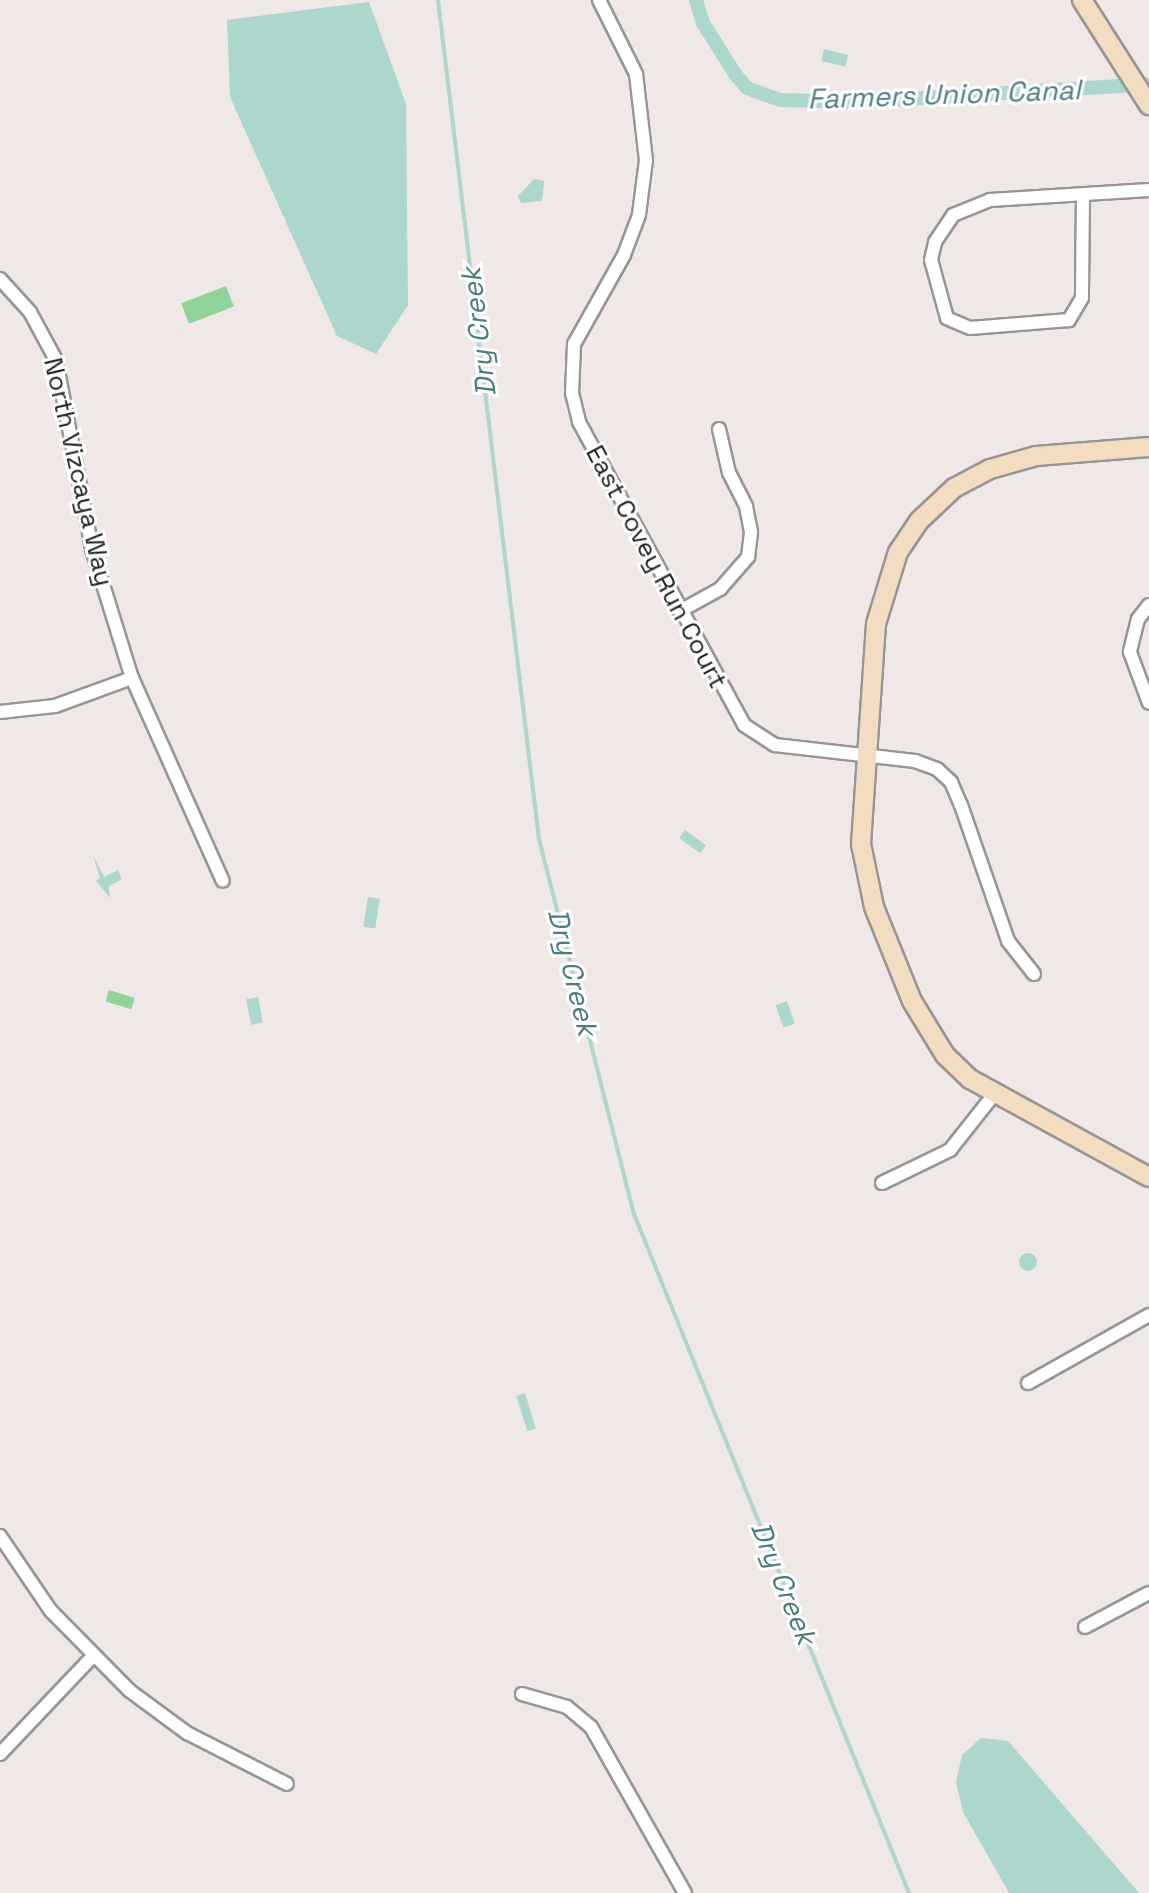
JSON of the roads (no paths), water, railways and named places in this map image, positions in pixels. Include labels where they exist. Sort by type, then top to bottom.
[{"type":"street","name":"East Covey Run Court","points":[[599,0],[636,74],[646,160],[639,215],[624,255],[574,344],[572,393],[579,422],[727,699],[754,735],[775,745],[915,761],[951,782],[1008,941],[1034,974]]},
{"type":"street","points":[[1082,0],[1146,100]]},
{"type":"street","points":[[1083,195],[1082,298],[1069,320],[958,325],[947,318],[932,278],[932,249],[942,228],[971,204],[1083,195],[1149,190]]},
{"type":"street","name":"North Vizcaya Way","points":[[0,279],[30,312],[56,360],[92,549],[132,678],[223,881]]},
{"type":"street","points":[[680,611],[720,589],[748,557],[751,532],[746,506],[729,473],[719,429]]},
{"type":"street","points":[[1146,442],[1036,456],[990,469],[954,488],[919,521],[898,552],[883,590],[865,755],[861,844],[874,907],[925,1026],[945,1055],[995,1093],[1149,1177]]},
{"type":"street","points":[[1149,605],[1138,619],[1130,652],[1149,703]]},
{"type":"street","points":[[0,712],[55,706],[132,678]]},
{"type":"street","points":[[882,1183],[950,1150],[995,1093]]},
{"type":"street","points":[[1028,1383],[1149,1315]]},
{"type":"street","points":[[0,1536],[51,1611],[93,1656],[187,1733],[287,1784]]},
{"type":"street","points":[[1085,1627],[1149,1593]]},
{"type":"street","points":[[0,1754],[93,1656]]},
{"type":"street","points":[[522,1694],[567,1707],[591,1727],[685,1893]]},
{"type":"waterway","name":"Dry Creek","points":[[438,0],[539,839],[634,1214],[909,1893]]},
{"type":"waterway","name":"Farmers Union Canal","points":[[696,0],[703,23],[735,74],[747,88],[780,100],[858,102],[1149,84]]}]
